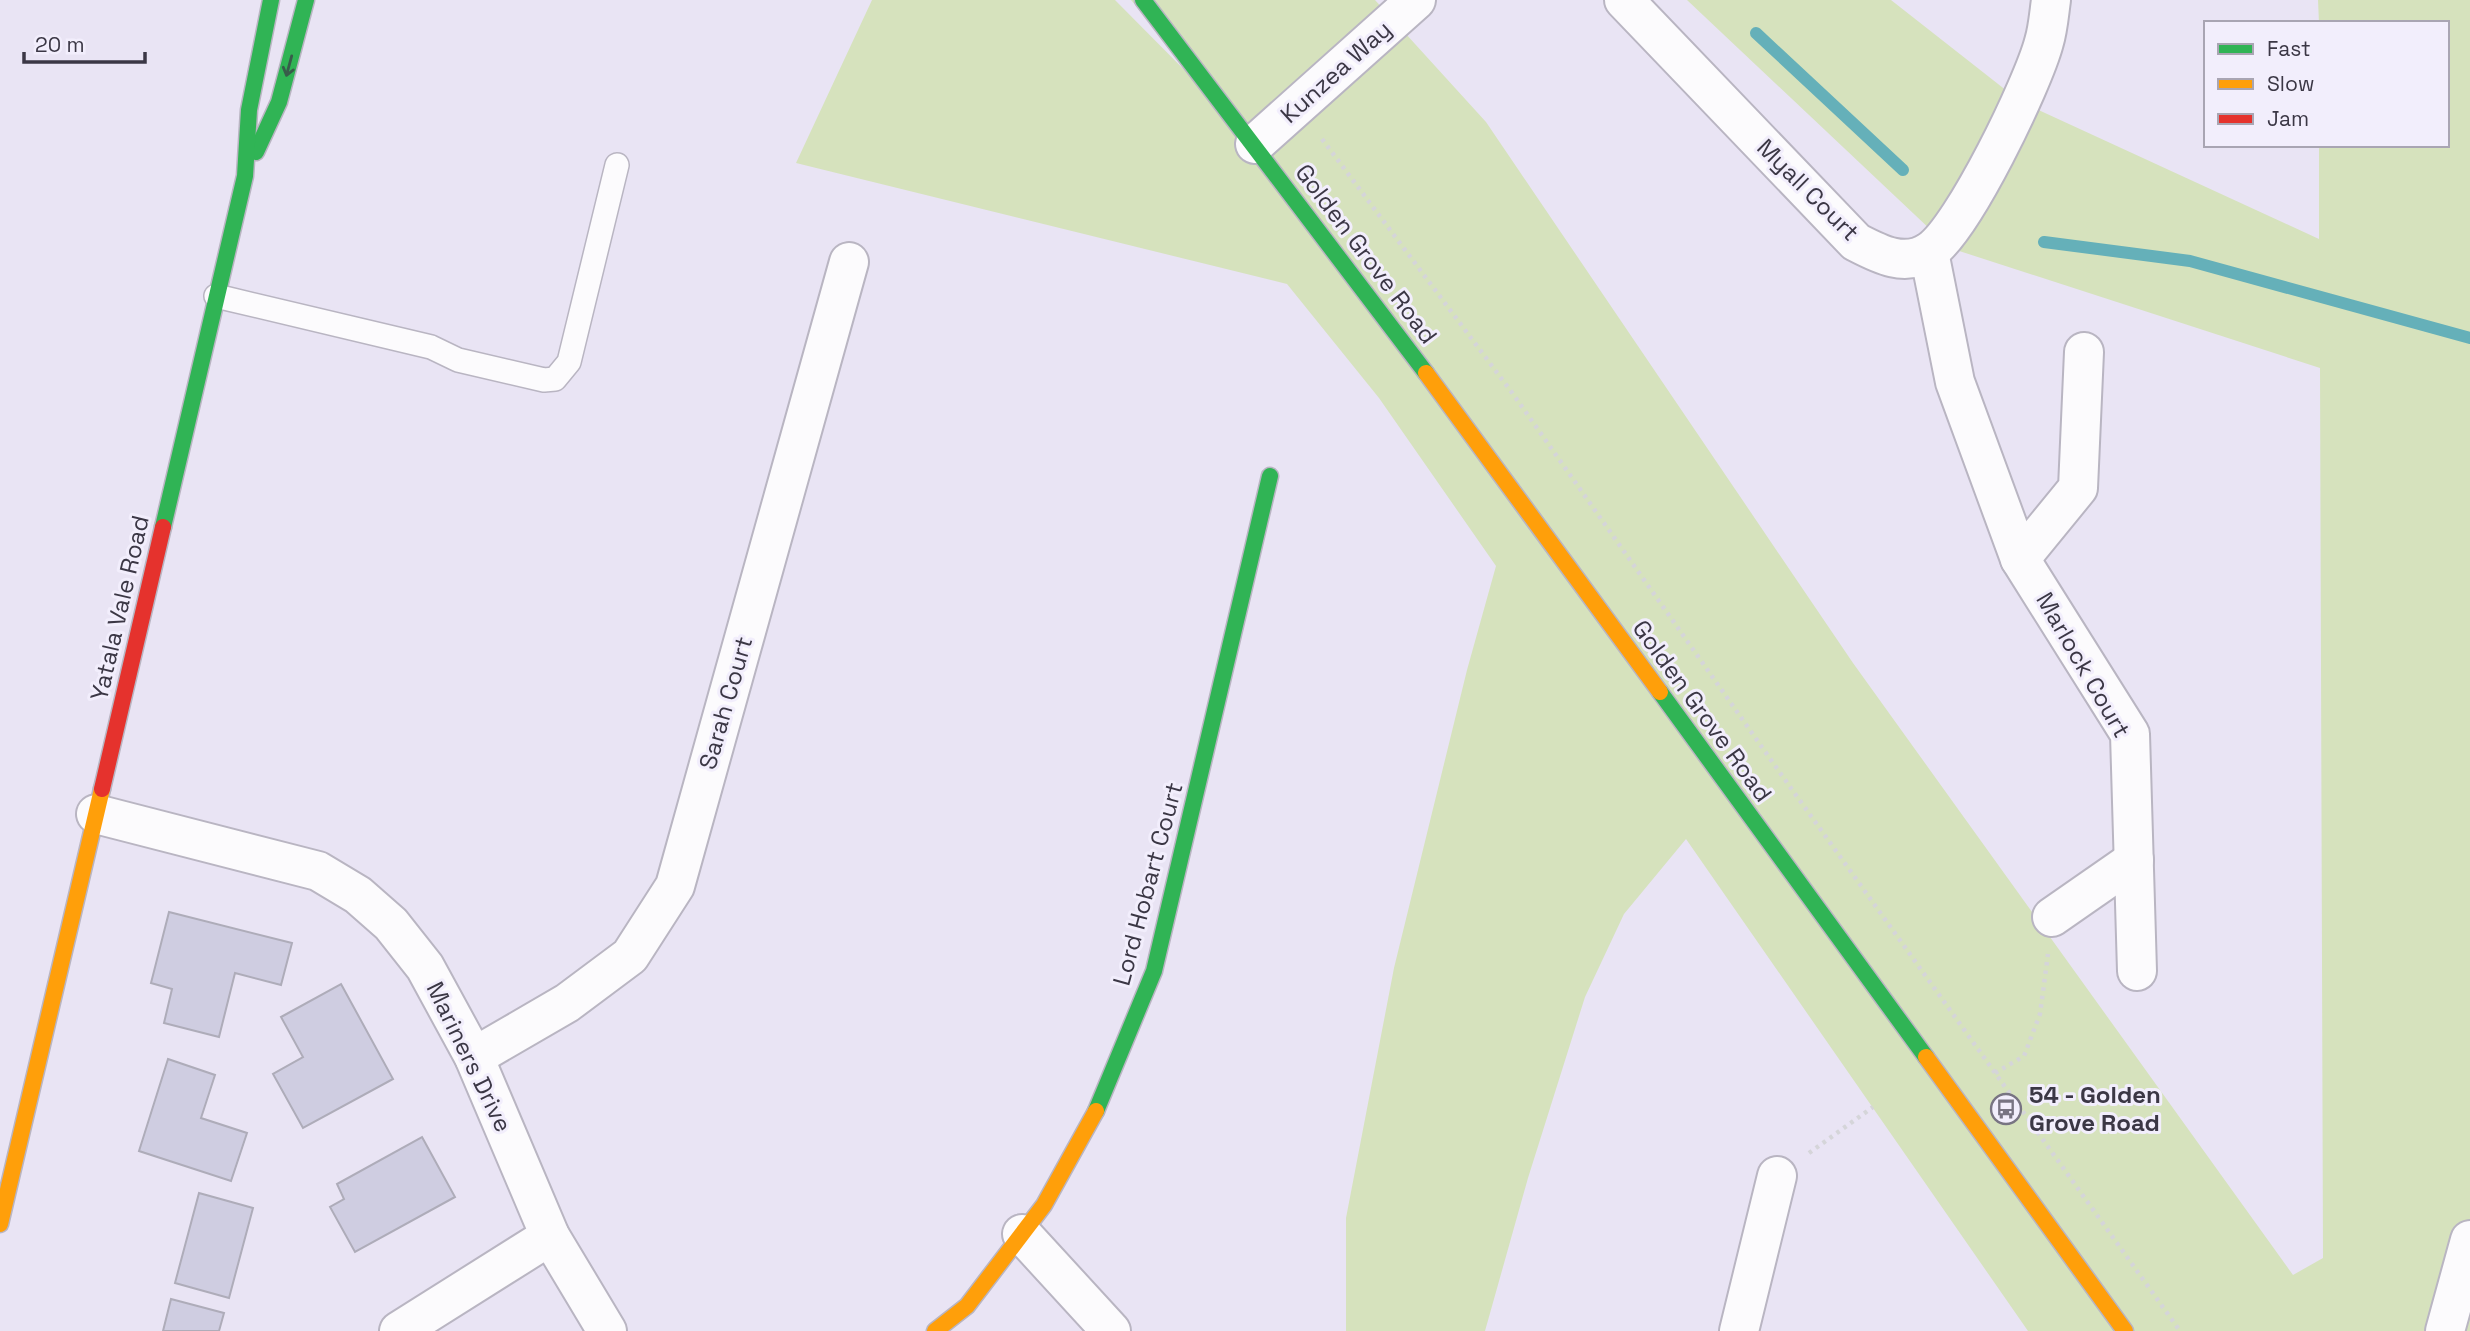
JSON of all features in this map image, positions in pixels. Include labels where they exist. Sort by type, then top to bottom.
[{"type":"main road","name":"Yatala Vale Road","points":[[2,1205],[245,176],[249,110],[271,0]]},
{"type":"main road","points":[[245,176],[279,102],[306,0]]},
{"type":"main road","name":"Golden Grove Road","points":[[1143,0],[1455,411],[2125,1331]]},
{"type":"main road","name":"Golden Grove Road","points":[[1143,28],[1245,133]]},
{"type":"main road","name":"Lord Hobart Court","points":[[935,1331],[967,1306],[1044,1205],[1092,1120],[1154,971],[1270,477]]},
{"type":"street","name":"Kunzea Way","points":[[1245,133],[1297,107],[1416,0]]},
{"type":"street","name":"Myall Court","points":[[1624,0],[1856,242],[1887,258],[1908,258],[1929,252]]},
{"type":"street","points":[[1929,252],[1950,234],[1965,211],[2031,77],[2045,41],[2051,0]]},
{"type":"street","name":"Marlock Court","points":[[1929,252],[1955,382],[2020,558],[2130,734],[2137,971]]},
{"type":"street","name":"Sarah Court","points":[[474,1057],[567,1003],[629,956],[675,886],[849,262]]},
{"type":"street","points":[[2020,558],[2078,488],[2084,352]]},
{"type":"street","name":"Mariners Drive","points":[[96,814],[305,867],[358,895],[391,924],[425,967],[474,1057],[550,1236],[607,1331]]},
{"type":"street","points":[[2052,917],[2134,860]]},
{"type":"street","points":[[1740,1331],[1777,1176]]},
{"type":"street","points":[[1022,1234],[1111,1331]]},
{"type":"street","points":[[399,1331],[550,1236]]},
{"type":"street","points":[[2445,1331],[2470,1240]]},
{"type":"lane","points":[[216,296],[431,347],[458,360],[544,380],[555,379],[569,362],[617,165]]},
{"type":"path","points":[[1297,107],[1513,394],[2180,1331]]},
{"type":"path","points":[[1995,1073],[2024,1056],[2040,1014],[2052,917]]},
{"type":"path","points":[[1777,1176],[1872,1107]]},
{"type":"green space","points":[[872,0],[1115,0],[1226,112],[1131,0],[1375,0],[1486,122],[1853,663],[2293,1275],[2323,1258],[2320,368],[1950,248],[1687,0],[1891,0],[2021,102],[2319,239],[2319,147],[2449,147],[2449,21],[2319,21],[2318,0],[2470,0],[2470,1331],[2028,1331],[1686,839],[1624,914],[1585,997],[1528,1178],[1485,1331],[1346,1331],[1346,1218],[1394,968],[1467,670],[1496,566],[1379,398],[1287,284],[796,163]]},
{"type":"building","points":[[169,912],[292,943],[281,985],[235,973],[219,1037],[164,1023],[172,989],[151,983]]},
{"type":"building","points":[[341,984],[393,1079],[303,1128],[273,1074],[303,1057],[281,1017]]},
{"type":"building","points":[[168,1059],[215,1075],[201,1118],[247,1133],[231,1181],[139,1151]]},
{"type":"building","points":[[422,1137],[455,1197],[355,1252],[330,1207],[344,1199],[337,1184]]},
{"type":"building","points":[[199,1193],[253,1208],[229,1298],[175,1283]]},
{"type":"building","points":[[171,1299],[224,1313],[219,1331],[163,1331]]},
{"type":"waterway","points":[[1756,33],[1903,170]]},
{"type":"waterway","points":[[2044,242],[2190,261],[2470,338]]},
{"type":"traffic: fast","points":[[163,527],[245,176],[249,110],[271,0]]},
{"type":"traffic: fast","points":[[256,152],[279,102],[306,0]]},
{"type":"traffic: fast","points":[[1143,0],[1426,373]]},
{"type":"traffic: fast","points":[[1096,1111],[1154,971],[1270,476]]},
{"type":"traffic: fast","points":[[1660,692],[1926,1057]]},
{"type":"traffic: slow","points":[[1426,373],[1660,692]]},
{"type":"traffic: slow","points":[[0,1224],[102,789]]},
{"type":"traffic: slow","points":[[1926,1057],[2125,1331]]},
{"type":"traffic: slow","points":[[935,1331],[967,1306],[1044,1205],[1096,1111]]},
{"type":"traffic: jam","points":[[102,789],[163,527]]},
{"type":"place","name":"54 - Golden Grove Road","points":[[2006,1109]]}]
